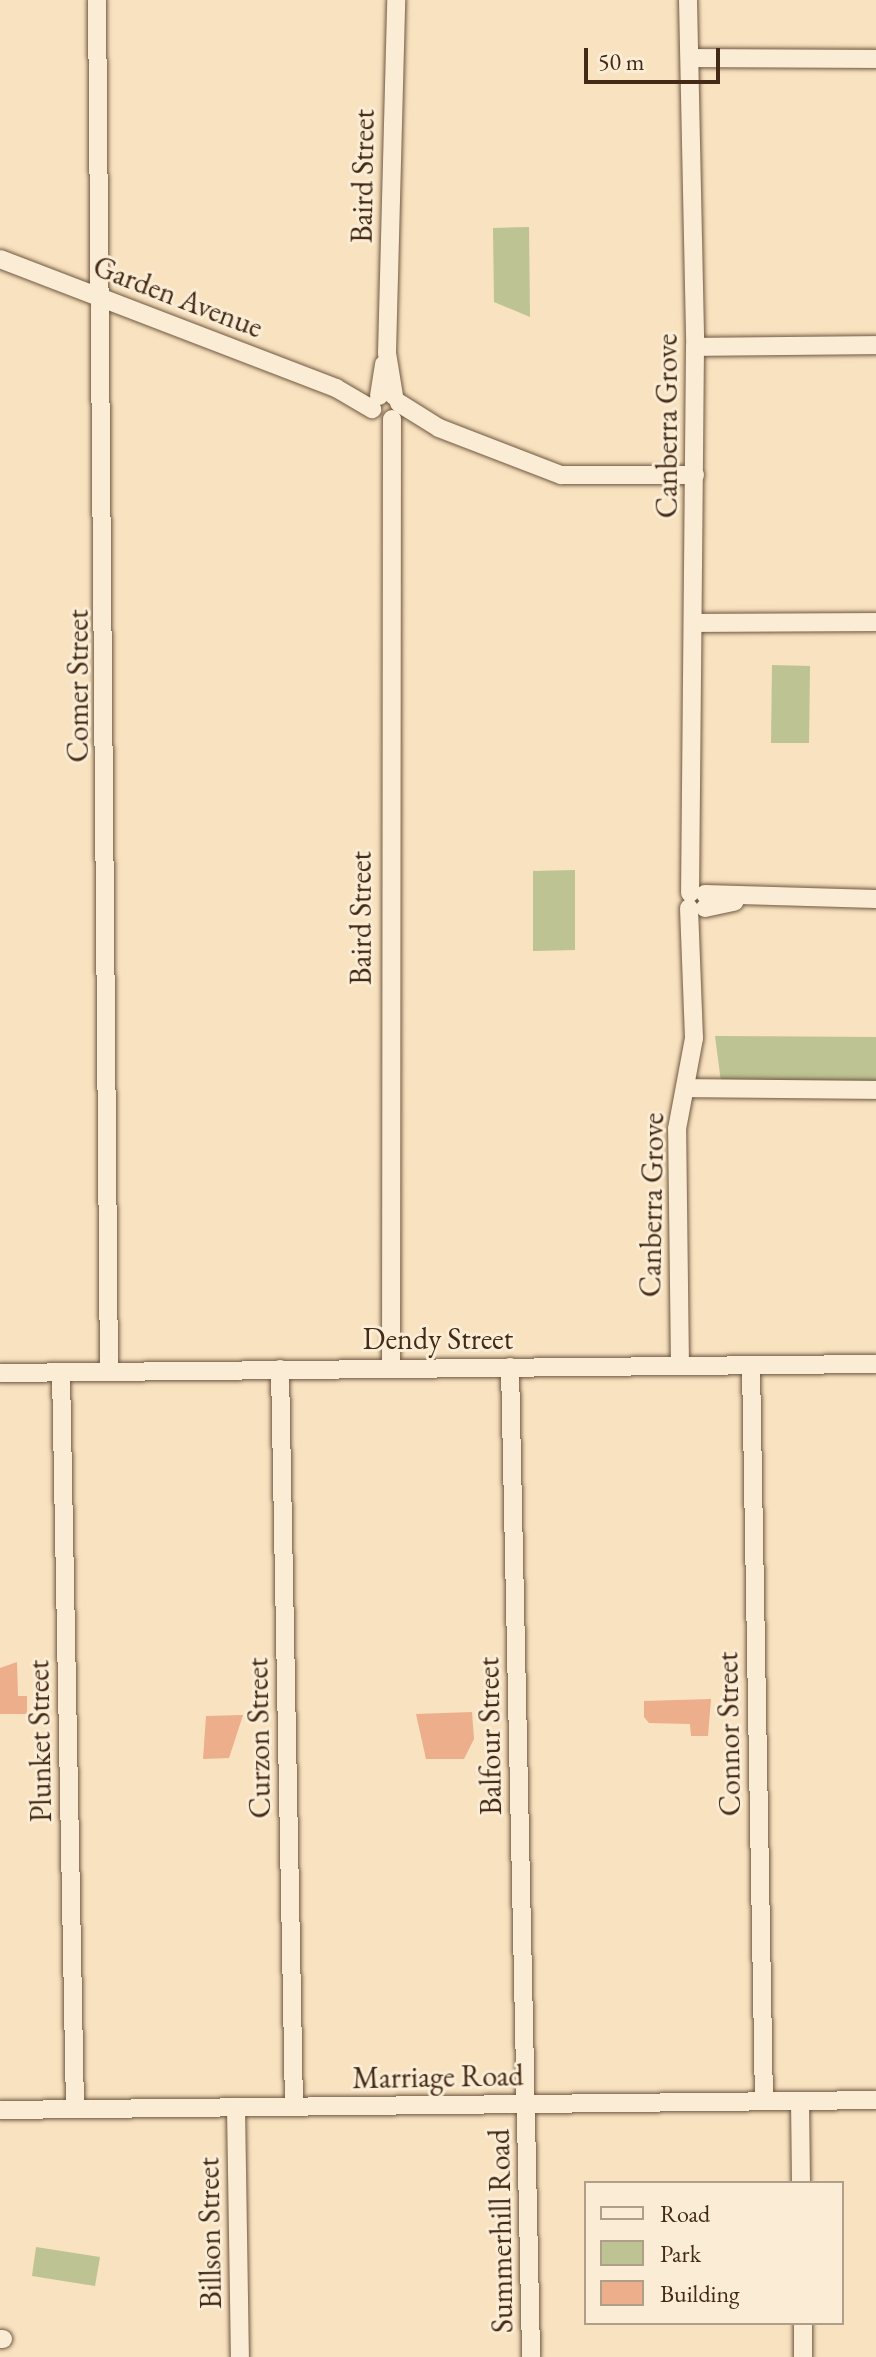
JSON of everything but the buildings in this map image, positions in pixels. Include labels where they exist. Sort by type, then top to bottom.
[{"type":"street","name":"Comer Street","points":[[97,0],[104,297],[109,1371]]},
{"type":"street","name":"Baird Street","points":[[391,1367],[386,407],[396,0]]},
{"type":"street","name":"Canberra Grove","points":[[680,1366],[677,1129],[693,1056],[694,951],[699,900],[694,854],[694,58],[688,0]]},
{"type":"street","points":[[694,58],[876,59]]},
{"type":"street","name":"Garden Avenue","points":[[0,259],[561,475],[695,475]]},
{"type":"street","points":[[695,347],[876,345]]},
{"type":"street","points":[[694,623],[876,622]]},
{"type":"street","points":[[699,900],[876,899]]},
{"type":"street","points":[[685,1088],[876,1090]]},
{"type":"street","name":"Dendy Street","points":[[0,1373],[876,1364]]},
{"type":"street","name":"Connor Street","points":[[751,1365],[764,2101]]},
{"type":"street","name":"Balfour Street","points":[[510,1367],[526,2105]]},
{"type":"street","name":"Curzon Street","points":[[280,1369],[294,2107]]},
{"type":"street","name":"Plunket Street","points":[[61,1372],[75,2109]]},
{"type":"street","name":"Marriage Road","points":[[0,2110],[876,2100]]},
{"type":"street","points":[[800,2101],[801,2181]]},
{"type":"street","name":"Summerhill Road","points":[[526,2105],[531,2357]]},
{"type":"street","name":"Billson Street","points":[[236,2107],[240,2357]]},
{"type":"street","points":[[803,2325],[803,2357]]},
{"type":"green space","points":[[529,227],[530,317],[494,302],[493,228]]},
{"type":"green space","points":[[772,665],[810,666],[809,743],[771,743]]},
{"type":"green space","points":[[575,870],[575,950],[533,951],[533,871]]},
{"type":"green space","points":[[715,1036],[876,1037],[876,1081],[721,1082]]},
{"type":"green space","points":[[36,2247],[100,2257],[95,2286],[32,2276]]}]
